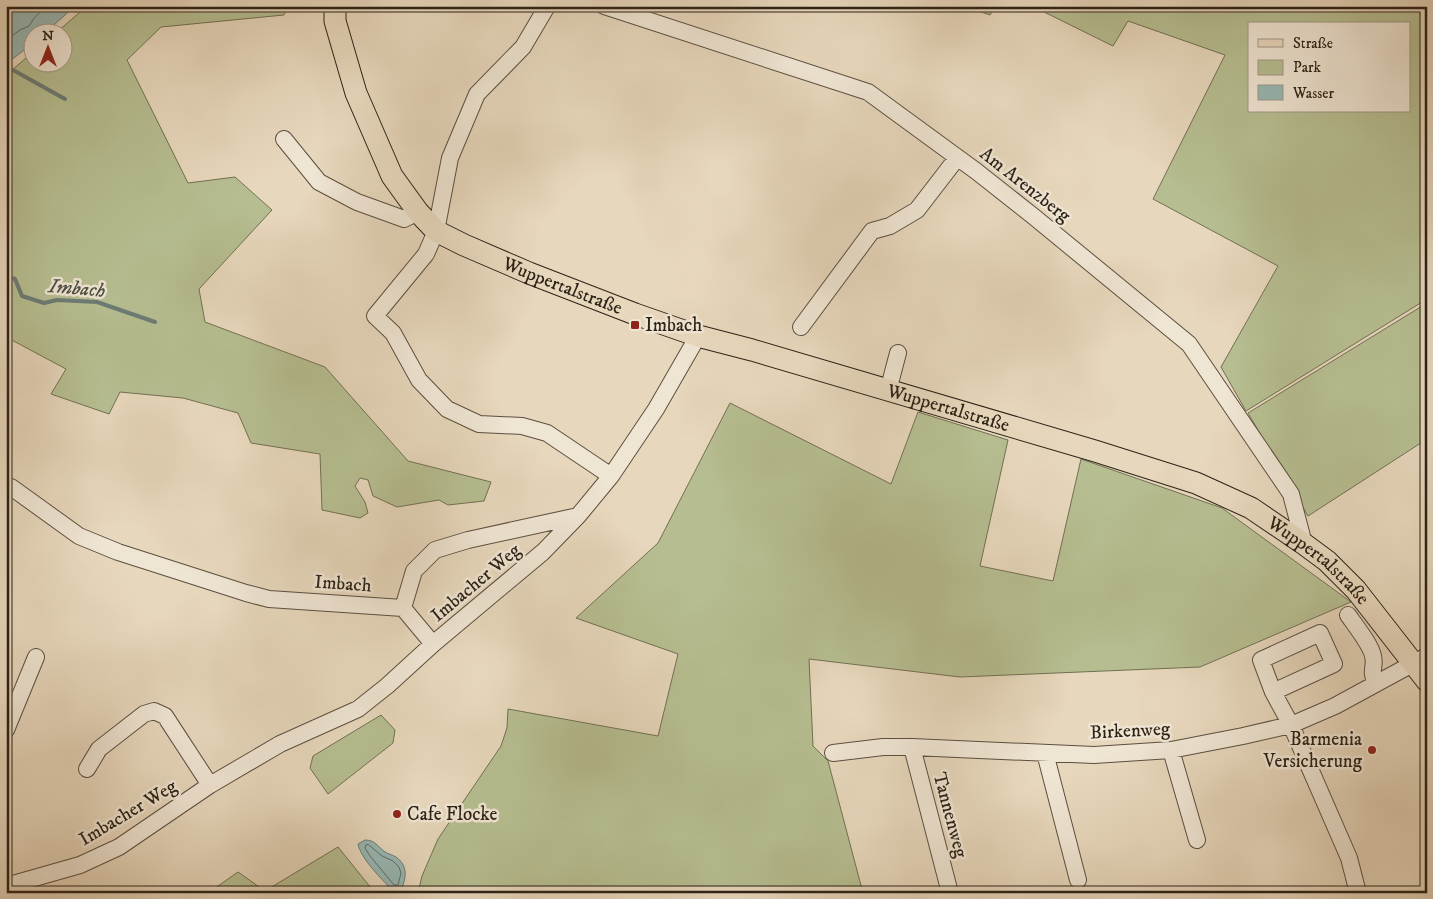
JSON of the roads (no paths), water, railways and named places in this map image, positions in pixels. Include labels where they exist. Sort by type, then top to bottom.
[{"type":"main road","name":"Wuppertalstraße","points":[[335,6],[335,21],[356,93],[392,176],[418,212],[436,231],[464,245],[587,296],[698,336],[752,350],[1095,451],[1196,483],[1251,508],[1304,544],[1326,562],[1356,590],[1420,659],[1427,681]]},
{"type":"street","name":"Am Arenzberg","points":[[604,6],[868,92],[976,171],[1189,344],[1291,494],[1304,544]]},
{"type":"street","points":[[547,7],[523,47],[477,94],[450,158],[436,231],[426,254],[376,316],[393,334],[419,380],[447,409],[479,424],[522,426],[547,433],[611,476]]},
{"type":"street","points":[[284,139],[319,182],[357,202],[404,219],[418,212]]},
{"type":"street","points":[[801,327],[872,231],[890,226],[917,210],[957,158]]},
{"type":"street","name":"Imbacher Weg","points":[[6,886],[80,866],[119,847],[210,786],[280,744],[358,709],[387,686],[433,644],[543,552],[578,516],[611,476],[656,410],[698,336]]},
{"type":"street","points":[[888,391],[898,353]]},
{"type":"street","name":"Imbach","points":[[8,486],[79,536],[118,552],[246,593],[270,599],[403,608]]},
{"type":"street","points":[[433,644],[403,608],[414,571],[435,550],[468,540],[578,516]]},
{"type":"street","points":[[1348,614],[1374,657],[1372,675],[1376,684]]},
{"type":"street","points":[[6,730],[36,657]]},
{"type":"street","name":"Birkenweg","points":[[833,753],[912,747],[1094,755],[1171,750],[1243,736],[1291,724],[1335,706],[1420,659]]},
{"type":"street","points":[[1273,692],[1291,724],[1349,858],[1358,893]]},
{"type":"street","points":[[87,769],[99,749],[144,714],[154,711],[165,716],[210,786]]},
{"type":"street","name":"Tannenweg","points":[[912,747],[950,893]]},
{"type":"street","points":[[1171,750],[1198,840]]},
{"type":"street","points":[[1045,753],[1078,880]]},
{"type":"water","points":[[6,6],[75,6],[57,22],[22,22],[22,52],[6,64]]},
{"type":"water","points":[[365,840],[374,842],[402,863],[405,877],[402,888],[399,891],[395,893],[363,856],[358,844]]},
{"type":"waterway","points":[[6,67],[65,99]]},
{"type":"waterway","name":"Imbach","points":[[6,276],[15,279],[22,296],[44,303],[57,300],[97,302],[155,322]]},
{"type":"place","name":"Imbach","points":[[635,325]]},
{"type":"place","name":"Barmenia Versicherung","points":[[1372,750]]},
{"type":"place","name":"Cafe Flocke","points":[[397,814]]}]
